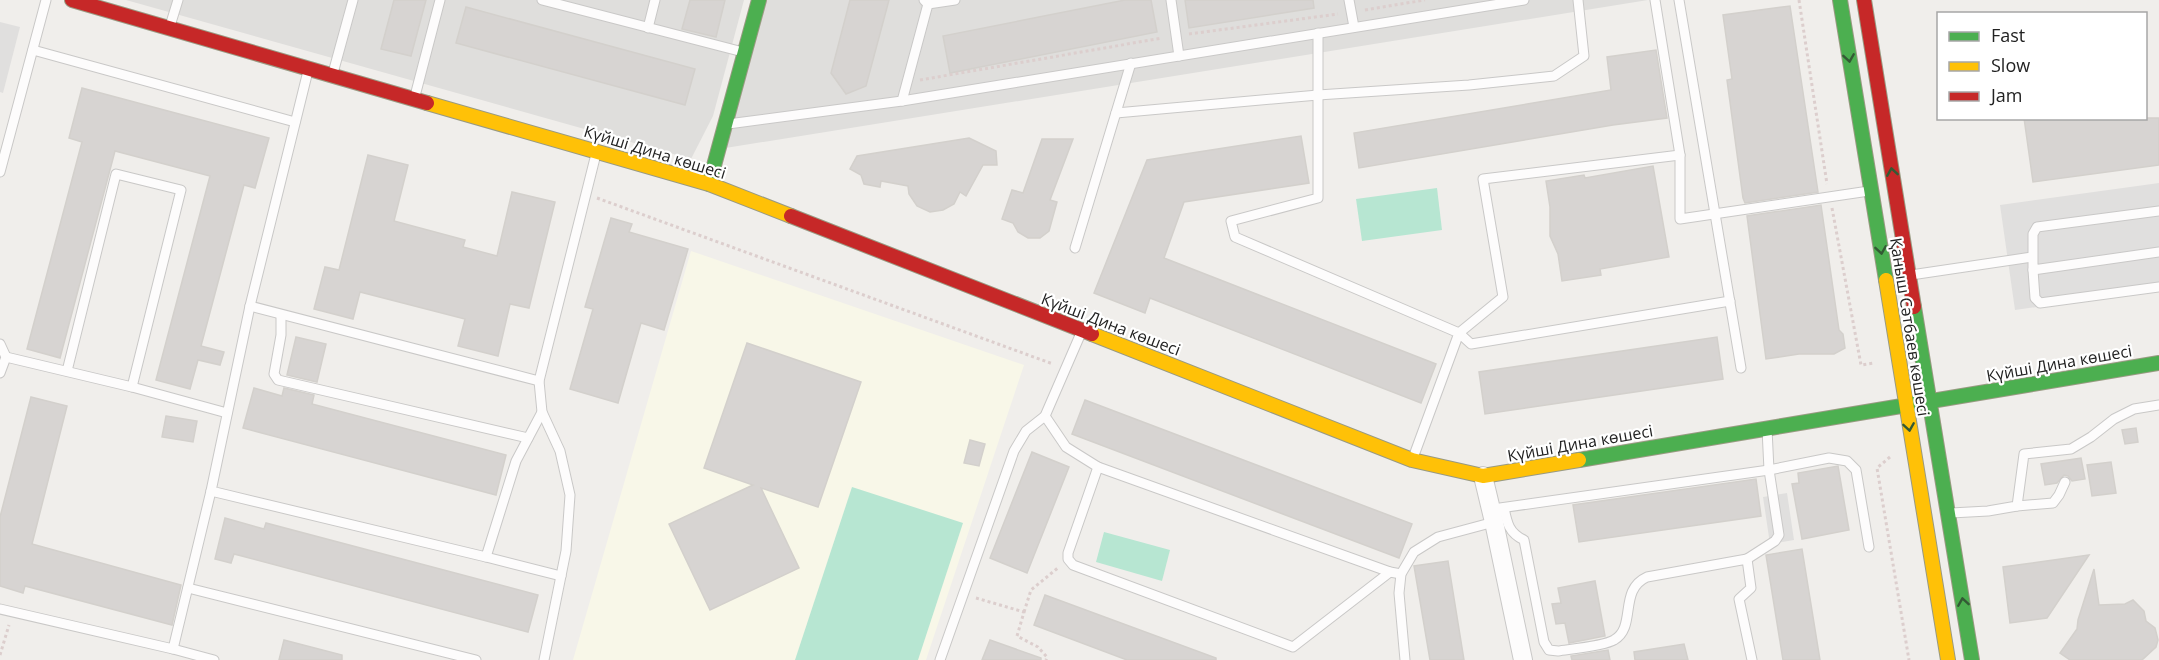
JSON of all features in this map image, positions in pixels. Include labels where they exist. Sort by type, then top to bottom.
[{"type":"street","name":"Күйші Дина көшесі","points":[[72,0],[709,184],[1412,460],[1483,476],[2159,363]]},
{"type":"street","points":[[709,184],[759,0]]},
{"type":"street","name":"Қаныш Сәтбаев көшесі","points":[[1840,0],[1948,660]]},
{"type":"street","name":"Қаныш Сәтбаев көшесі","points":[[1864,0],[1972,660]]},
{"type":"street","points":[[1483,476],[1496,513],[1522,660]]},
{"type":"lane","points":[[0,172],[46,0]]},
{"type":"lane","points":[[169,28],[178,0]]},
{"type":"lane","points":[[333,75],[353,0]]},
{"type":"lane","points":[[414,99],[440,0]]},
{"type":"lane","points":[[542,0],[745,53]]},
{"type":"lane","points":[[648,27],[655,0]]},
{"type":"lane","points":[[902,101],[926,2],[955,0]]},
{"type":"lane","points":[[1170,0],[1179,56]]},
{"type":"lane","points":[[1349,0],[1354,27]]},
{"type":"lane","points":[[725,124],[902,101],[1524,0]]},
{"type":"lane","points":[[1116,113],[1318,95],[1469,85],[1554,76],[1584,56],[1578,0]]},
{"type":"lane","points":[[1655,0],[1680,155],[1680,219],[1871,190]]},
{"type":"lane","points":[[1679,0],[1741,369]]},
{"type":"lane","points":[[1318,33],[1318,198],[1231,221],[1235,237],[1459,333],[1471,344],[1730,301]]},
{"type":"lane","points":[[33,50],[295,122]]},
{"type":"lane","points":[[1075,248],[1131,63]]},
{"type":"lane","points":[[173,649],[250,306],[309,69]]},
{"type":"lane","points":[[544,660],[566,551],[570,495],[560,451],[542,412],[539,381],[597,152]]},
{"type":"lane","points":[[1412,460],[1459,333],[1503,297],[1483,179],[1680,155]]},
{"type":"lane","points":[[67,371],[116,174],[181,190],[132,387]]},
{"type":"lane","points":[[2159,211],[2037,228],[2034,234],[2032,257],[2035,298],[2040,303],[2159,287]]},
{"type":"lane","points":[[2033,270],[2159,252]]},
{"type":"lane","points":[[1908,275],[2032,257]]},
{"type":"lane","points":[[250,306],[539,381]]},
{"type":"lane","points":[[282,315],[274,374],[278,380],[528,438]]},
{"type":"lane","points":[[940,660],[1014,452],[1026,430],[1045,416],[1082,331]]},
{"type":"lane","points":[[0,344],[6,357],[0,373]]},
{"type":"lane","points":[[6,357],[132,387],[226,413]]},
{"type":"lane","points":[[2017,507],[2024,454],[2071,449],[2114,419],[2134,409],[2159,405]]},
{"type":"lane","points":[[486,557],[516,461],[542,412]]},
{"type":"lane","points":[[1045,416],[1066,447],[1098,467],[1401,574]]},
{"type":"lane","points":[[1496,513],[1515,536],[1524,540],[1544,642],[1549,650],[1558,651],[1612,641],[1621,635],[1632,588],[1638,581],[1647,577],[1747,559],[1775,541],[1779,535],[1769,470],[1767,428]]},
{"type":"lane","points":[[2069,460],[2071,449]]},
{"type":"lane","points":[[1405,660],[1399,592],[1401,574],[1414,552],[1438,537],[1496,513],[1769,470],[1829,458],[1847,461],[1857,470],[1869,547]]},
{"type":"lane","points":[[1098,467],[1068,553],[1068,559],[1073,565],[1293,647],[1390,572]]},
{"type":"lane","points":[[1924,515],[1988,511],[2053,503],[2065,482]]},
{"type":"lane","points":[[210,490],[561,576]]},
{"type":"lane","points":[[1747,559],[1751,588],[1739,599],[1752,660]]},
{"type":"lane","points":[[188,588],[476,660]]},
{"type":"lane","points":[[0,609],[214,660]]},
{"type":"path","points":[[586,194],[1066,369]]},
{"type":"path","points":[[1890,457],[1877,468],[1909,660]]},
{"type":"path","points":[[1046,660],[1047,657],[1038,647],[1017,636],[1031,590],[1068,559]]},
{"type":"path","points":[[963,594],[1024,612]]},
{"type":"path","points":[[0,655],[13,612]]},
{"type":"shaded area","points":[[126,0],[744,0],[713,116],[691,159]]},
{"type":"shaded area","points":[[753,0],[1648,0],[713,150]]},
{"type":"shaded area","points":[[0,22],[20,27],[3,93],[0,92]]},
{"type":"shaded area","points":[[2159,183],[2159,290],[2015,310],[2000,205]]},
{"type":"shaded area","points":[[691,251],[1024,365],[926,660],[573,660]]},
{"type":"shaded area","points":[[1787,493],[1794,540],[1770,544],[1763,497]]},
{"type":"green space","points":[[1437,188],[1442,230],[1362,241],[1356,199]]},
{"type":"green space","points":[[852,487],[963,523],[918,660],[795,660]]},
{"type":"green space","points":[[1104,532],[1170,550],[1162,581],[1096,562]]},
{"type":"building","points":[[394,0],[426,0],[411,56],[381,49]]},
{"type":"building","points":[[690,0],[725,0],[716,37],[682,29]]},
{"type":"building","points":[[850,0],[889,0],[866,86],[846,94],[831,73]]},
{"type":"building","points":[[1125,0],[1151,0],[1157,32],[950,73],[943,36]]},
{"type":"building","points":[[1185,0],[1313,0],[1314,8],[1189,28]]},
{"type":"building","points":[[1790,6],[1818,192],[1745,203],[1727,80],[1732,79],[1723,15]]},
{"type":"building","points":[[466,7],[695,69],[685,105],[456,43]]},
{"type":"building","points":[[1656,50],[1667,118],[1359,168],[1354,133],[1611,90],[1607,57]]},
{"type":"building","points":[[82,88],[269,138],[255,188],[244,185],[201,346],[224,352],[220,365],[198,360],[190,389],[156,380],[210,176],[115,151],[60,358],[27,349],[82,142],[69,138]]},
{"type":"building","points":[[2147,118],[2159,118],[2159,165],[2033,182],[2024,120],[2147,120]]},
{"type":"building","points":[[1301,136],[1309,183],[1184,202],[1164,258],[1436,364],[1421,403],[1150,298],[1145,313],[1094,293],[1147,160]]},
{"type":"building","points":[[969,138],[996,151],[997,165],[983,165],[966,196],[960,192],[954,204],[943,210],[930,212],[917,206],[909,194],[908,186],[881,181],[880,187],[864,184],[861,175],[850,169],[857,156]]},
{"type":"building","points":[[1042,139],[1073,139],[1050,200],[1057,202],[1049,231],[1040,238],[1028,238],[1018,232],[1013,223],[1002,219],[1012,190],[1023,193]]},
{"type":"building","points":[[368,155],[408,165],[394,221],[465,240],[463,247],[497,256],[512,192],[555,202],[529,308],[510,304],[498,356],[458,346],[465,319],[360,292],[353,319],[314,309],[325,267],[339,270]]},
{"type":"building","points":[[1653,166],[1669,257],[1600,269],[1601,275],[1562,281],[1558,254],[1550,236],[1550,207],[1546,181],[1584,175],[1585,178]]},
{"type":"building","points":[[1821,205],[1839,330],[1843,334],[1845,348],[1834,354],[1799,354],[1766,359],[1747,216]]},
{"type":"building","points":[[611,218],[632,224],[629,232],[688,249],[664,330],[641,323],[618,403],[570,389],[593,309],[585,307]]},
{"type":"building","points":[[296,337],[326,344],[317,382],[287,375]]},
{"type":"building","points":[[1717,337],[1723,379],[1485,414],[1479,372]]},
{"type":"building","points":[[747,343],[861,382],[818,507],[761,488],[799,568],[710,610],[669,524],[753,485],[704,468]]},
{"type":"building","points":[[254,388],[282,396],[284,388],[314,395],[312,404],[506,455],[496,495],[243,428]]},
{"type":"building","points":[[31,397],[67,406],[32,544],[181,585],[172,625],[25,586],[23,593],[0,586],[0,517]]},
{"type":"building","points":[[1085,400],[1412,524],[1399,558],[1072,434]]},
{"type":"building","points":[[166,416],[197,421],[193,442],[162,437]]},
{"type":"building","points":[[2136,428],[2138,442],[2125,444],[2122,430]]},
{"type":"building","points":[[970,440],[985,444],[979,466],[964,463]]},
{"type":"building","points":[[1032,452],[1069,467],[1027,573],[990,558]]},
{"type":"building","points":[[2081,458],[2085,479],[2072,481],[2064,475],[2057,483],[2045,485],[2041,464]]},
{"type":"building","points":[[2111,462],[2116,493],[2092,496],[2087,465]]},
{"type":"building","points":[[1838,466],[1849,530],[1802,539],[1792,484],[1799,483],[1798,473]]},
{"type":"building","points":[[1756,479],[1761,516],[1579,542],[1573,505]]},
{"type":"building","points":[[225,518],[264,529],[266,523],[538,595],[528,632],[234,554],[231,563],[215,559]]},
{"type":"building","points":[[1802,549],[1820,660],[1783,660],[1766,555]]},
{"type":"building","points":[[2089,555],[2047,618],[2010,623],[2003,567]]},
{"type":"building","points":[[1448,561],[1464,660],[1430,660],[1414,566]]},
{"type":"building","points":[[2094,569],[2099,605],[2125,604],[2133,600],[2144,611],[2146,621],[2155,628],[2158,640],[2156,647],[2142,660],[2070,660],[2060,653],[2077,629]]},
{"type":"building","points":[[1595,581],[1605,636],[1569,643],[1565,623],[1556,624],[1552,604],[1561,603],[1558,588]]},
{"type":"building","points":[[1045,595],[1216,658],[1216,660],[1127,660],[1034,625]]},
{"type":"building","points":[[284,640],[342,655],[342,660],[279,660]]},
{"type":"building","points":[[990,640],[1041,658],[1041,660],[982,660]]},
{"type":"building","points":[[1684,644],[1688,660],[1635,660],[1634,652]]},
{"type":"building","points":[[1608,650],[1610,660],[1572,660],[1571,656]]},
{"type":"traffic: fast","points":[[709,184],[759,0]]},
{"type":"traffic: fast","points":[[1840,0],[1886,280]]},
{"type":"traffic: fast","points":[[1914,307],[1972,660]]},
{"type":"traffic: fast","points":[[1579,460],[2159,363]]},
{"type":"traffic: slow","points":[[427,103],[709,184],[791,216]]},
{"type":"traffic: slow","points":[[1886,280],[1948,660]]},
{"type":"traffic: slow","points":[[1092,334],[1412,460],[1483,476],[1579,460]]},
{"type":"traffic: jam","points":[[72,0],[427,103]]},
{"type":"traffic: jam","points":[[1864,0],[1914,307]]},
{"type":"traffic: jam","points":[[791,216],[1092,334]]}]
